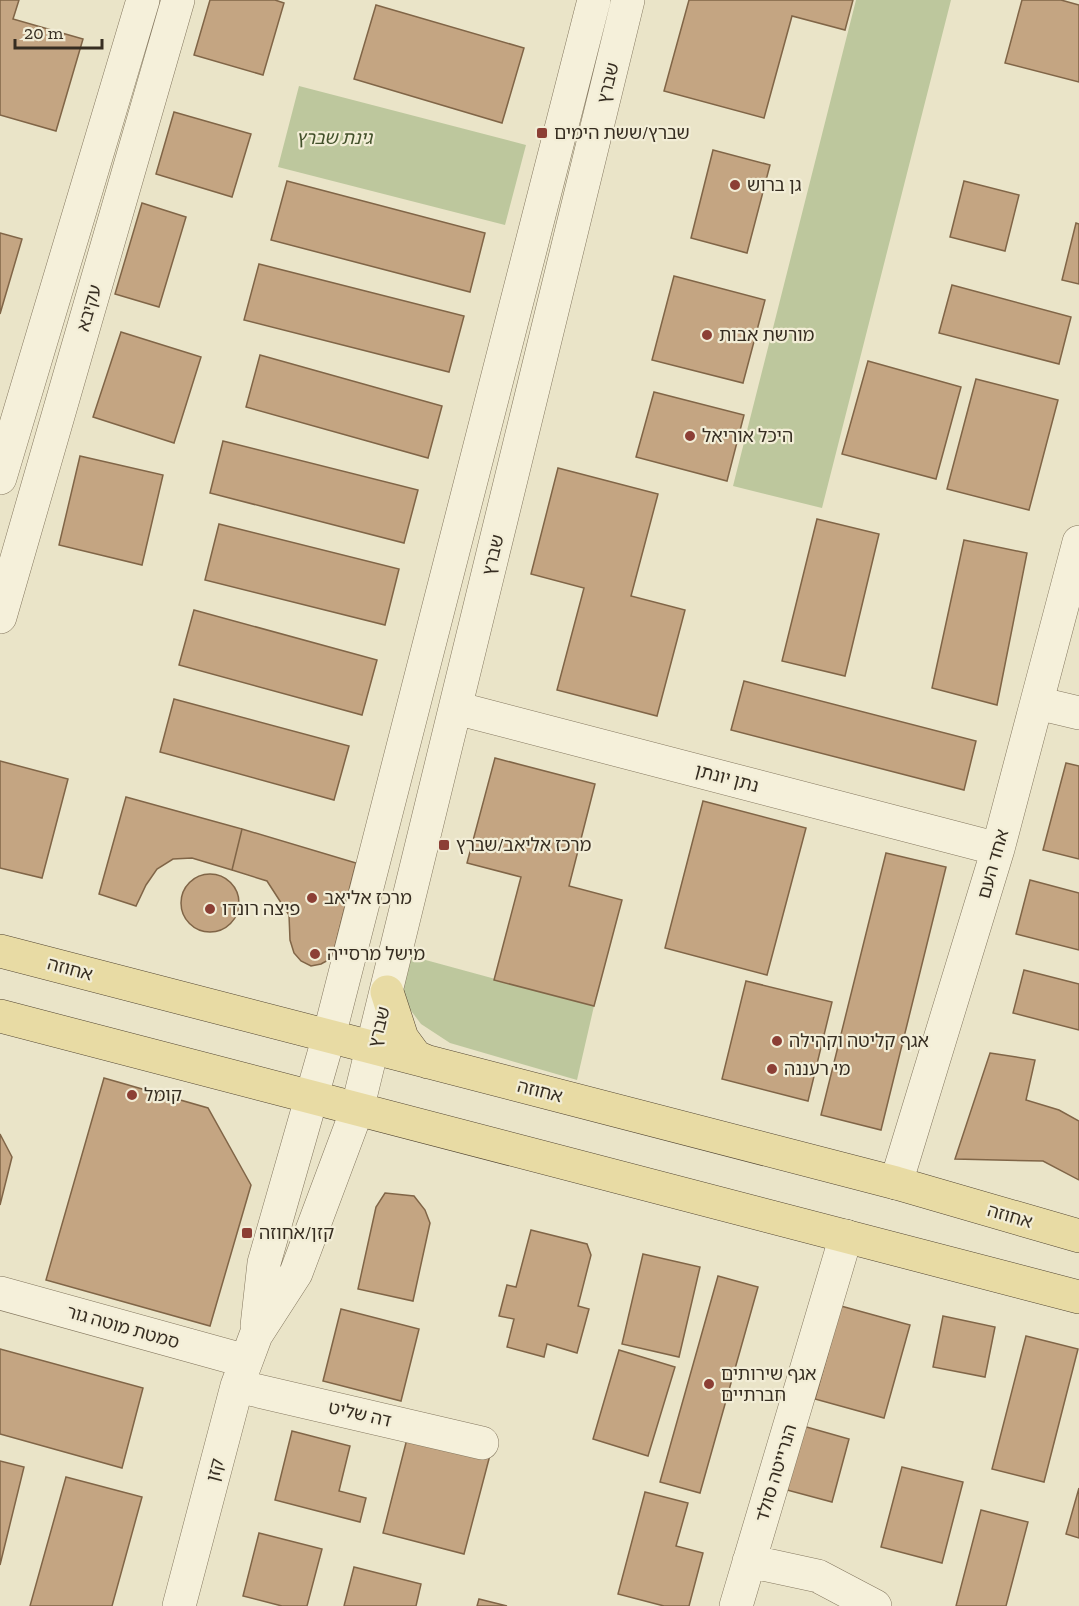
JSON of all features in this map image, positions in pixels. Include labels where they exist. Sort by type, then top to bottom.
[{"type":"main road","name":"אחוזה","points":[[0,951],[896,1183],[1079,1236]]},
{"type":"main road","points":[[387,992],[402,1038],[416,1057],[433,1063]]},
{"type":"main road","points":[[0,1016],[1079,1297]]},
{"type":"street","name":"עקיבא","points":[[0,478],[143,0]]},
{"type":"street","name":"עקיבא","points":[[0,617],[178,0]]},
{"type":"street","name":"שברץ","points":[[310,1098],[329,1036],[594,0]]},
{"type":"street","name":"שברץ","points":[[357,1110],[374,1048],[628,0]]},
{"type":"street","name":"אחד העם","points":[[896,1183],[998,849],[1079,542]]},
{"type":"street","points":[[1037,703],[1079,713]]},
{"type":"street","name":"נתן יונתן","points":[[456,708],[998,849]]},
{"type":"street","name":"קזן","points":[[188,1604],[246,1361],[264,1263],[310,1098]]},
{"type":"street","name":"קזן","points":[[246,1361],[296,1273],[357,1110]]},
{"type":"street","name":"הנרייטה סולד","points":[[736,1606],[846,1236]]},
{"type":"street","name":"סמטת מוטה גור","points":[[0,1293],[246,1361]]},
{"type":"street","name":"דה שליט","points":[[246,1361],[482,1443]]},
{"type":"street","points":[[749,1561],[818,1576],[875,1606]]},
{"type":"green space","points":[[856,0],[951,0],[822,508],[733,486]]},
{"type":"green space","name":"גינת שברץ","points":[[299,86],[526,145],[505,225],[278,167]]},
{"type":"green space","points":[[411,956],[594,1006],[577,1080],[450,1043],[421,1024],[406,1004],[400,981]]},
{"type":"building","points":[[0,0],[19,0],[13,19],[83,39],[56,131],[0,115]]},
{"type":"building","points":[[210,0],[275,0],[284,3],[263,75],[194,55]]},
{"type":"building","points":[[689,0],[853,0],[845,30],[792,16],[764,118],[664,91]]},
{"type":"building","points":[[1022,0],[1061,0],[1079,5],[1079,82],[1005,63]]},
{"type":"building","points":[[376,5],[524,48],[502,123],[354,79]]},
{"type":"building","points":[[174,112],[251,134],[232,197],[156,174]]},
{"type":"building","name":"גן ברוש","points":[[713,150],[770,165],[747,253],[691,238]]},
{"type":"building","points":[[287,181],[485,233],[470,292],[271,240]]},
{"type":"building","points":[[964,181],[1019,195],[1005,251],[950,237]]},
{"type":"building","points":[[142,203],[186,217],[159,307],[115,294]]},
{"type":"building","points":[[1076,223],[1079,224],[1079,284],[1062,280]]},
{"type":"building","points":[[0,233],[22,239],[0,314]]},
{"type":"building","points":[[259,264],[464,316],[449,372],[244,320]]},
{"type":"building","name":"מורשת אבות","points":[[674,276],[765,300],[743,383],[652,360]]},
{"type":"building","points":[[952,285],[1071,317],[1059,364],[939,333]]},
{"type":"building","points":[[121,332],[201,357],[174,443],[93,417]]},
{"type":"building","points":[[260,355],[442,406],[428,458],[246,407]]},
{"type":"building","points":[[868,361],[961,387],[936,479],[842,454]]},
{"type":"building","points":[[976,379],[1058,400],[1029,510],[947,489]]},
{"type":"building","name":"היכל אוריאל","points":[[654,392],[744,415],[727,481],[636,457]]},
{"type":"building","points":[[223,441],[418,490],[404,543],[210,493]]},
{"type":"building","points":[[80,456],[163,475],[142,565],[59,545]]},
{"type":"building","points":[[558,468],[658,494],[631,596],[685,610],[657,716],[557,690],[584,588],[531,574]]},
{"type":"building","points":[[817,519],[879,534],[845,676],[782,661]]},
{"type":"building","points":[[219,524],[399,569],[385,625],[205,580]]},
{"type":"building","points":[[964,540],[1027,553],[997,705],[932,688]]},
{"type":"building","points":[[194,610],[377,660],[362,715],[179,665]]},
{"type":"building","points":[[744,681],[976,741],[964,790],[731,730]]},
{"type":"building","points":[[174,699],[349,746],[334,800],[160,752]]},
{"type":"building","points":[[495,758],[595,784],[569,886],[622,900],[594,1006],[494,980],[521,877],[467,863]]},
{"type":"building","points":[[0,761],[68,779],[42,878],[0,868]]},
{"type":"building","points":[[1066,763],[1079,766],[1079,859],[1043,850]]},
{"type":"building","points":[[126,797],[242,829],[232,870],[192,858],[173,859],[157,869],[136,906],[99,894]]},
{"type":"building","points":[[703,801],[806,828],[767,975],[665,948]]},
{"type":"building","name":"מרכז אליאב","points":[[242,829],[356,863],[332,958],[311,966],[301,961],[294,953],[290,940],[289,915],[267,881],[232,870]]},
{"type":"building","points":[[886,853],[946,867],[881,1130],[821,1115]]},
{"type":"building","points":[[204,874],[216,874],[231,882],[239,897],[239,909],[231,924],[216,932],[204,932],[189,924],[181,909],[181,897],[189,882]]},
{"type":"building","points":[[1030,880],[1079,893],[1079,950],[1016,934]]},
{"type":"building","points":[[1024,970],[1079,984],[1079,1030],[1013,1013]]},
{"type":"building","name":"אגף קליטה וקהילה","points":[[746,981],[832,1002],[808,1101],[722,1079]]},
{"type":"building","points":[[990,1053],[1035,1060],[1026,1100],[1059,1110],[1079,1121],[1079,1180],[1043,1161],[955,1159]]},
{"type":"building","points":[[104,1078],[208,1108],[251,1185],[210,1326],[46,1280]]},
{"type":"building","points":[[0,1134],[12,1157],[0,1205]]},
{"type":"building","points":[[385,1193],[414,1196],[425,1210],[430,1223],[413,1301],[358,1289],[376,1207]]},
{"type":"building","points":[[531,1230],[587,1244],[591,1255],[578,1306],[589,1309],[577,1353],[547,1344],[544,1357],[507,1347],[514,1319],[499,1316],[507,1285],[516,1287]]},
{"type":"building","points":[[643,1254],[700,1267],[679,1357],[622,1344]]},
{"type":"building","name":"אגף שירותים חברתיים","points":[[718,1276],[758,1287],[700,1493],[660,1482]]},
{"type":"building","points":[[841,1306],[910,1325],[884,1418],[815,1399]]},
{"type":"building","points":[[341,1309],[419,1329],[401,1401],[323,1381]]},
{"type":"building","points":[[943,1316],[995,1327],[985,1377],[933,1367]]},
{"type":"building","points":[[1026,1336],[1078,1349],[1044,1482],[992,1469]]},
{"type":"building","points":[[0,1349],[143,1388],[122,1468],[0,1434]]},
{"type":"building","points":[[619,1350],[675,1367],[648,1456],[593,1439]]},
{"type":"building","points":[[803,1426],[849,1439],[832,1502],[787,1490]]},
{"type":"building","points":[[292,1431],[350,1446],[339,1491],[366,1498],[360,1522],[275,1500]]},
{"type":"building","points":[[408,1435],[490,1455],[464,1554],[383,1533]]},
{"type":"building","points":[[0,1461],[24,1467],[0,1565]]},
{"type":"building","points":[[902,1467],[963,1482],[942,1563],[881,1547]]},
{"type":"building","points":[[66,1477],[142,1497],[112,1606],[30,1606]]},
{"type":"building","points":[[1079,1488],[1079,1538],[1066,1534]]},
{"type":"building","points":[[645,1492],[688,1503],[676,1546],[703,1553],[689,1606],[664,1606],[618,1594]]},
{"type":"building","points":[[981,1510],[1028,1522],[1006,1606],[956,1606]]},
{"type":"building","points":[[259,1533],[322,1549],[307,1606],[282,1606],[243,1596]]},
{"type":"building","points":[[354,1567],[421,1584],[416,1606],[344,1606]]},
{"type":"building","points":[[479,1599],[507,1606],[477,1606]]},
{"type":"place","name":"שברץ/ששת הימים","points":[[542,133]]},
{"type":"place","name":"גן ברוש","points":[[735,185]]},
{"type":"place","name":"מורשת אבות","points":[[707,335]]},
{"type":"place","name":"היכל אוריאל","points":[[690,436]]},
{"type":"place","name":"מרכז אליאב/שברץ","points":[[444,845]]},
{"type":"place","name":"מרכז אליאב","points":[[312,898]]},
{"type":"place","name":"פיצה רונדו","points":[[210,909]]},
{"type":"place","name":"מישל מרסייה","points":[[315,954]]},
{"type":"place","name":"אגף קליטה וקהילה","points":[[777,1041]]},
{"type":"place","name":"מי רעננה","points":[[772,1069]]},
{"type":"place","name":"קומל","points":[[132,1095]]},
{"type":"place","name":"קזן/אחוזה","points":[[247,1233]]},
{"type":"place","name":"אגף שירותים חברתיים","points":[[709,1384]]}]
